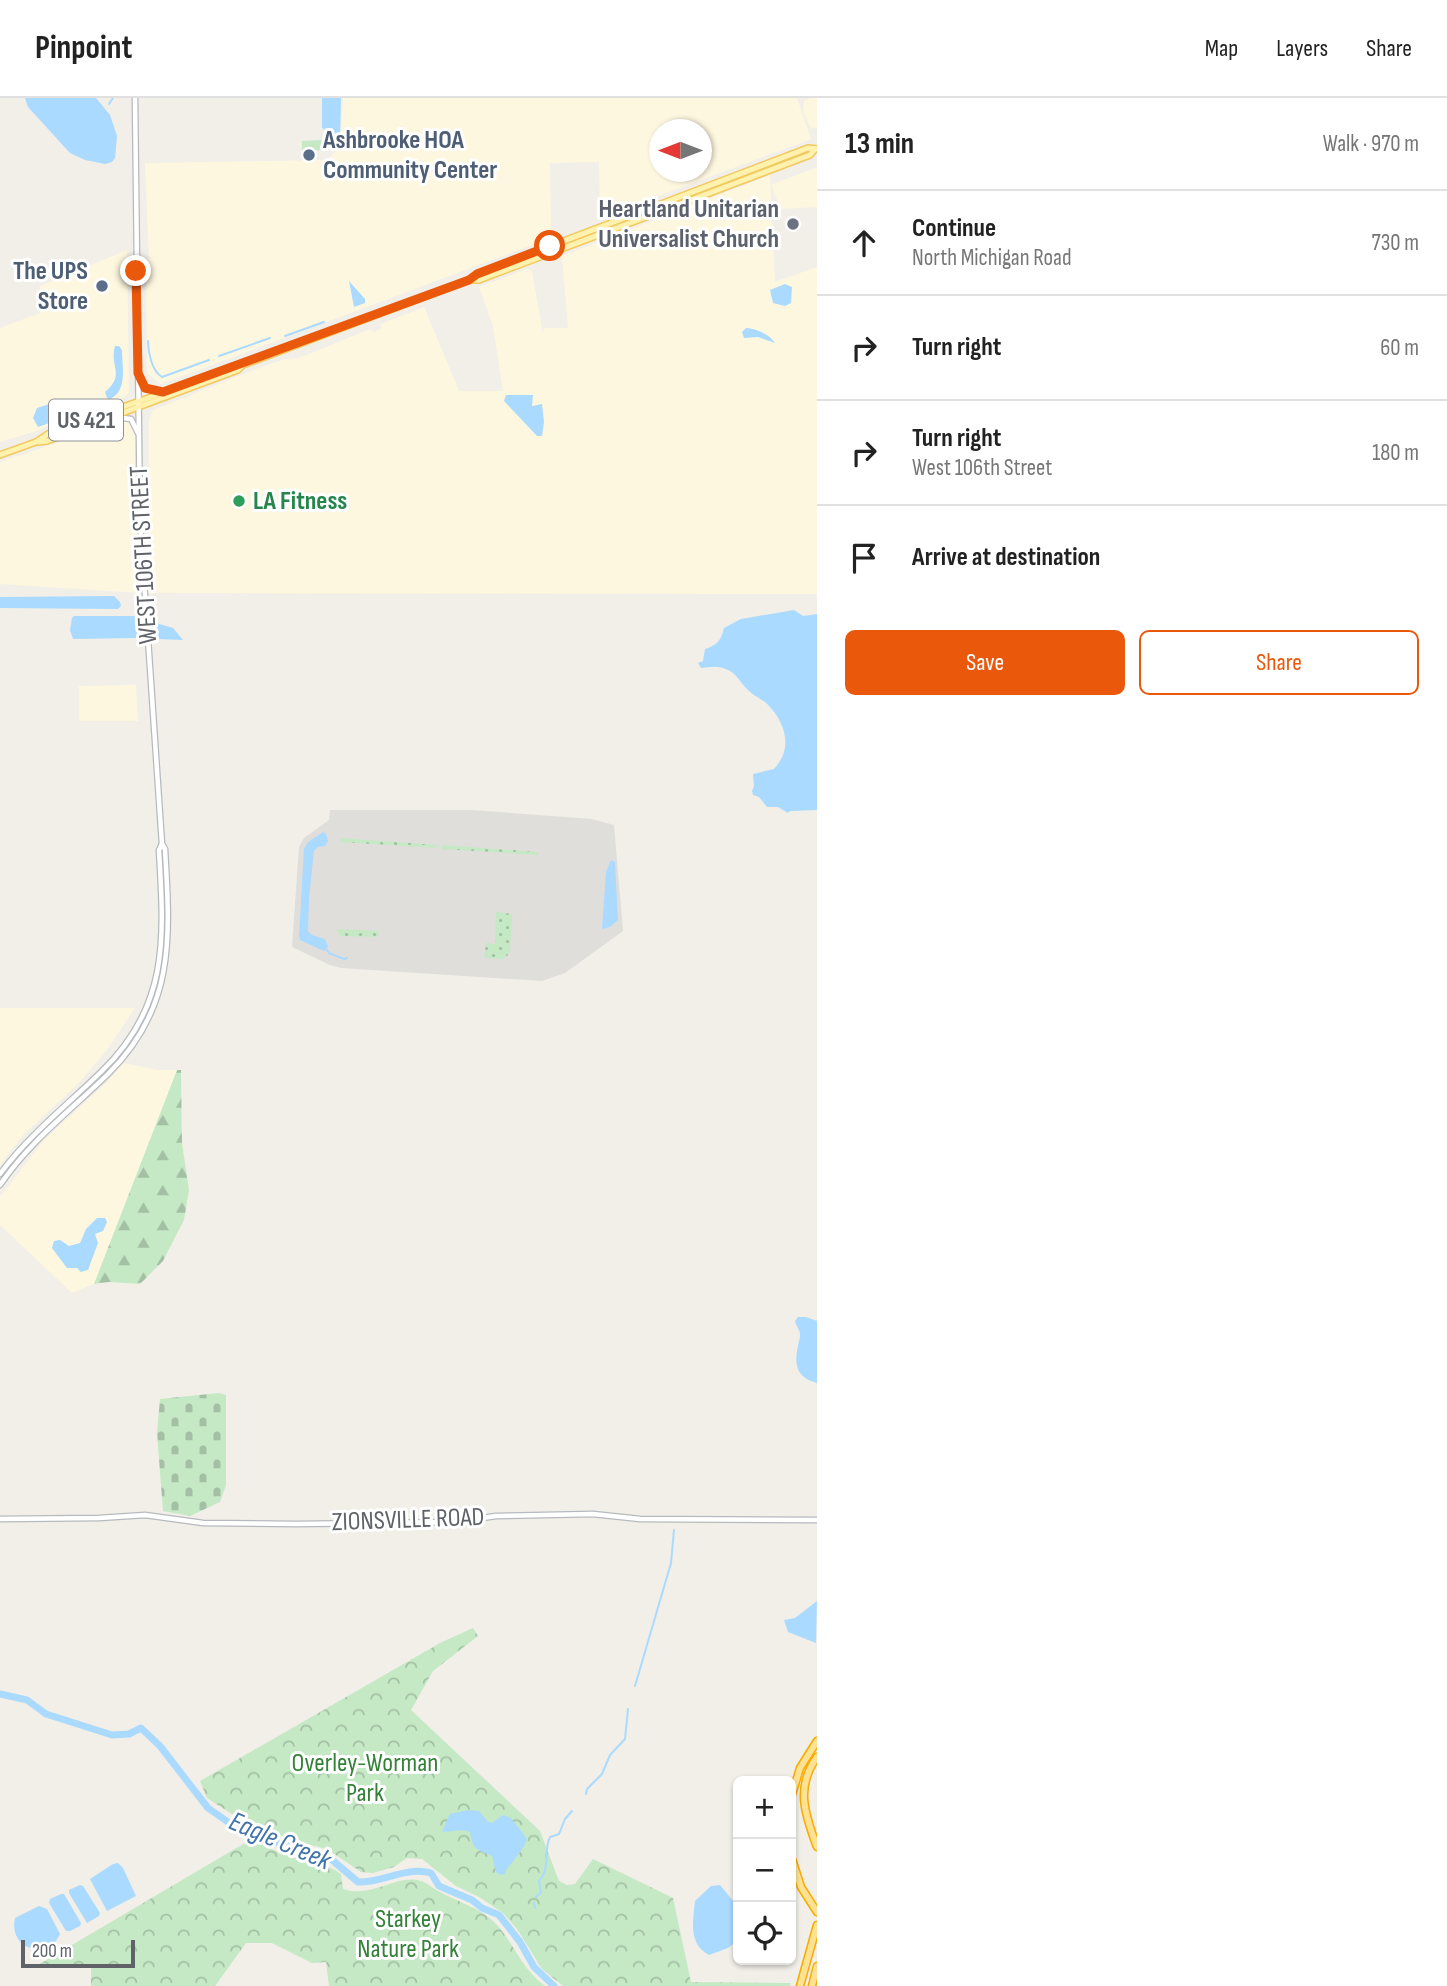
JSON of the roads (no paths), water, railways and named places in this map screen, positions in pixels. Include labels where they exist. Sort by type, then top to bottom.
[{"type":"highway","points":[[796,1781],[800,1768],[817,1741]]},
{"type":"highway","points":[[817,1757],[807,1774],[803,1797],[805,1814],[817,1847]]},
{"type":"highway","points":[[796,1872],[817,1912]]},
{"type":"highway","points":[[814,1936],[817,1919]]},
{"type":"highway","points":[[800,1986],[817,1925]]},
{"type":"highway","points":[[812,1986],[817,1966]]},
{"type":"main road","name":"US 421","points":[[36,442],[47,441],[113,416],[163,392],[243,365],[469,280],[479,280],[810,155],[816,149]]},
{"type":"main road","name":"US 421","points":[[0,455],[36,442],[51,432],[238,370],[243,365]]},
{"type":"street","name":"WEST 106TH STREET","points":[[0,1185],[40,1136],[113,1069],[131,1047],[147,1020],[162,980],[169,937],[165,849],[162,844],[141,553],[135,98]]},
{"type":"street","points":[[138,373],[145,388],[163,392]]},
{"type":"street","points":[[113,416],[131,419],[138,435]]},
{"type":"street","name":"WEST 106TH STREET","points":[[0,1174],[37,1131],[111,1062],[143,1015],[157,977],[162,946],[159,850],[162,844]]},
{"type":"street","name":"ZIONSVILLE ROAD","points":[[0,1519],[145,1515],[203,1523],[296,1524],[454,1522],[496,1516],[593,1514],[640,1520],[817,1520]]},
{"type":"water","points":[[25,98],[96,98],[110,115],[117,136],[115,158],[105,164],[85,160],[70,153],[28,107]]},
{"type":"water","points":[[322,98],[341,98],[340,139],[334,145],[330,133],[322,128]]},
{"type":"water","points":[[349,281],[365,299],[365,303],[354,307]]},
{"type":"water","points":[[785,284],[792,287],[791,303],[785,306],[773,303],[770,290]]},
{"type":"water","points":[[746,328],[762,332],[775,343],[758,337],[744,338],[742,332]]},
{"type":"water","points":[[115,346],[122,350],[123,378],[116,395],[110,399],[105,392],[115,380]]},
{"type":"water","points":[[506,395],[533,395],[532,406],[542,404],[542,436],[537,436],[504,401]]},
{"type":"water","points":[[65,399],[95,401],[96,404],[38,427],[33,418],[37,408]]},
{"type":"water","points":[[114,596],[120,602],[118,609],[0,608],[0,597]]},
{"type":"water","points":[[794,610],[803,616],[817,614],[817,810],[788,813],[778,807],[767,807],[752,791],[753,774],[774,769],[784,753],[785,737],[780,721],[767,704],[749,691],[731,671],[718,667],[701,668],[698,663],[703,661],[705,649],[713,646],[722,636],[724,628],[741,619]]},
{"type":"water","points":[[74,616],[134,616],[137,618],[139,636],[73,639],[70,630]]},
{"type":"water","points":[[156,623],[173,628],[183,640],[157,639],[154,632]]},
{"type":"water","points":[[323,832],[328,841],[325,846],[314,851],[308,931],[325,939],[328,947],[324,951],[300,940],[299,936],[304,849],[308,842]]},
{"type":"water","points":[[611,860],[615,862],[618,920],[610,927],[602,929],[606,872]]},
{"type":"water","points":[[97,1218],[105,1218],[107,1222],[103,1231],[95,1234],[98,1243],[88,1270],[81,1272],[77,1268],[67,1268],[52,1248],[54,1241],[60,1240],[69,1246],[80,1243],[86,1229]]},
{"type":"water","points":[[798,1317],[817,1321],[817,1383],[803,1376],[797,1365],[800,1335],[795,1321]]},
{"type":"water","points":[[817,1601],[816,1643],[788,1632],[784,1620],[795,1618]]},
{"type":"water","points":[[468,1810],[479,1811],[492,1823],[503,1815],[511,1818],[527,1839],[505,1874],[496,1872],[492,1856],[474,1846],[470,1832],[442,1831],[450,1814]]},
{"type":"water","points":[[118,1863],[136,1896],[107,1911],[90,1879]]},
{"type":"water","points":[[80,1885],[100,1913],[87,1923],[69,1893],[69,1890]]},
{"type":"water","points":[[720,1885],[733,1901],[733,1944],[709,1955],[698,1945],[693,1924],[695,1901],[711,1886]]},
{"type":"water","points":[[64,1894],[81,1923],[70,1931],[66,1931],[49,1903],[50,1899]]},
{"type":"water","points":[[39,1906],[47,1909],[60,1934],[55,1942],[39,1949],[23,1944],[14,1929],[15,1918]]},
{"type":"waterway","points":[[109,104],[113,98]]},
{"type":"waterway","points":[[285,336],[324,322]]},
{"type":"waterway","points":[[219,356],[270,338]]},
{"type":"waterway","points":[[148,341],[151,361],[162,377],[209,360]]},
{"type":"waterway","points":[[326,949],[329,953],[347,958]]},
{"type":"waterway","points":[[635,1686],[671,1563],[674,1530]]},
{"type":"waterway","name":"Eagle Creek","points":[[0,1694],[27,1700],[46,1714],[112,1735],[129,1734],[141,1728],[160,1746],[208,1808],[228,1822],[267,1840],[331,1859],[358,1882],[404,1873],[431,1873],[439,1886],[499,1915],[520,1942],[534,1967],[554,1986]]},
{"type":"waterway","points":[[586,1794],[587,1789],[602,1774],[610,1755],[625,1739],[628,1709]]},
{"type":"waterway","points":[[536,1897],[541,1892],[539,1881],[545,1871],[550,1837],[559,1834],[565,1819],[572,1811]]},
{"type":"waterway","points":[[534,1903],[535,1908]]},
{"type":"place","name":"Ashbrooke HOA Community Center","points":[[309,155]]},
{"type":"place","name":"Heartland Unitarian Universalist Church","points":[[793,224]]},
{"type":"place","name":"The UPS Store","points":[[102,286]]},
{"type":"place","name":"LA Fitness","points":[[239,501]]},
{"type":"park label","name":"Overley-Worman Park","points":[[365,1778]]},
{"type":"park label","name":"Starkey Nature Park","points":[[408,1934]]}]
